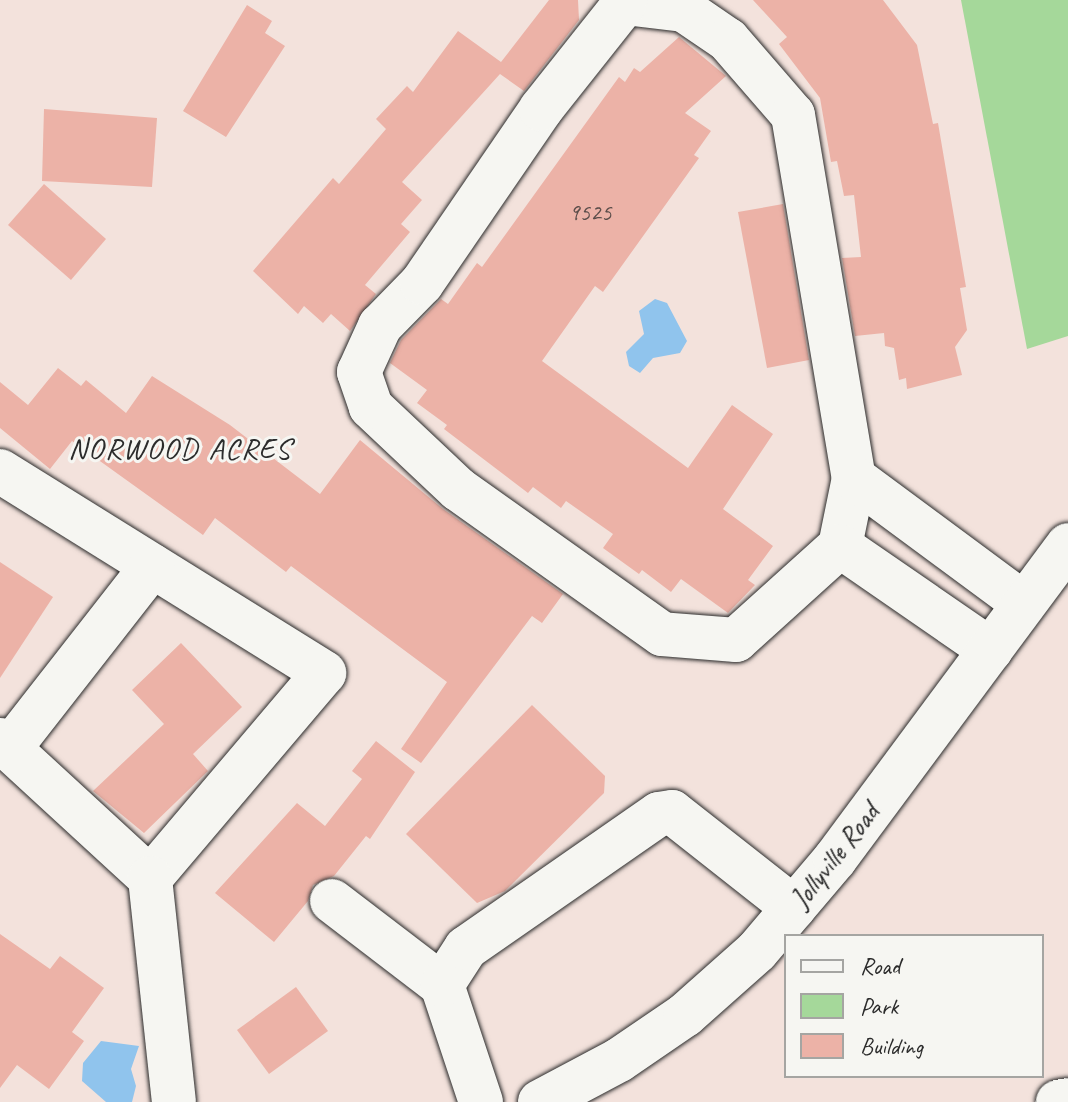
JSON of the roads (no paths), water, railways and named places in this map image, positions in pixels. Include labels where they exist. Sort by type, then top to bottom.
[{"type":"street","points":[[624,2],[684,10],[728,40],[793,115],[854,478],[840,546],[736,640],[662,634],[458,489],[371,407],[359,372],[380,326],[422,283],[541,109],[624,2]]},
{"type":"street","points":[[0,471],[324,673],[150,878]]},
{"type":"street","points":[[854,478],[1023,603]]},
{"type":"street","name":"Jollyville Road","points":[[540,1102],[619,1060],[685,1015],[757,951],[794,908],[1068,545]]},
{"type":"street","points":[[840,546],[991,650]]},
{"type":"street","points":[[152,566],[5,744],[150,878],[174,1102]]},
{"type":"street","points":[[442,985],[466,948],[665,811],[794,908]]},
{"type":"street","points":[[332,901],[442,985],[481,1102]]},
{"type":"street","points":[[1058,1102],[1068,1100]]},
{"type":"water","points":[[655,299],[667,303],[687,341],[680,353],[653,358],[640,373],[629,366],[626,352],[644,334],[639,311]]},
{"type":"water","points":[[101,1041],[139,1046],[131,1069],[136,1086],[132,1102],[106,1102],[82,1081],[83,1063]]},
{"type":"district","name":"NORWOOD ACRES","points":[[180,448]]}]
